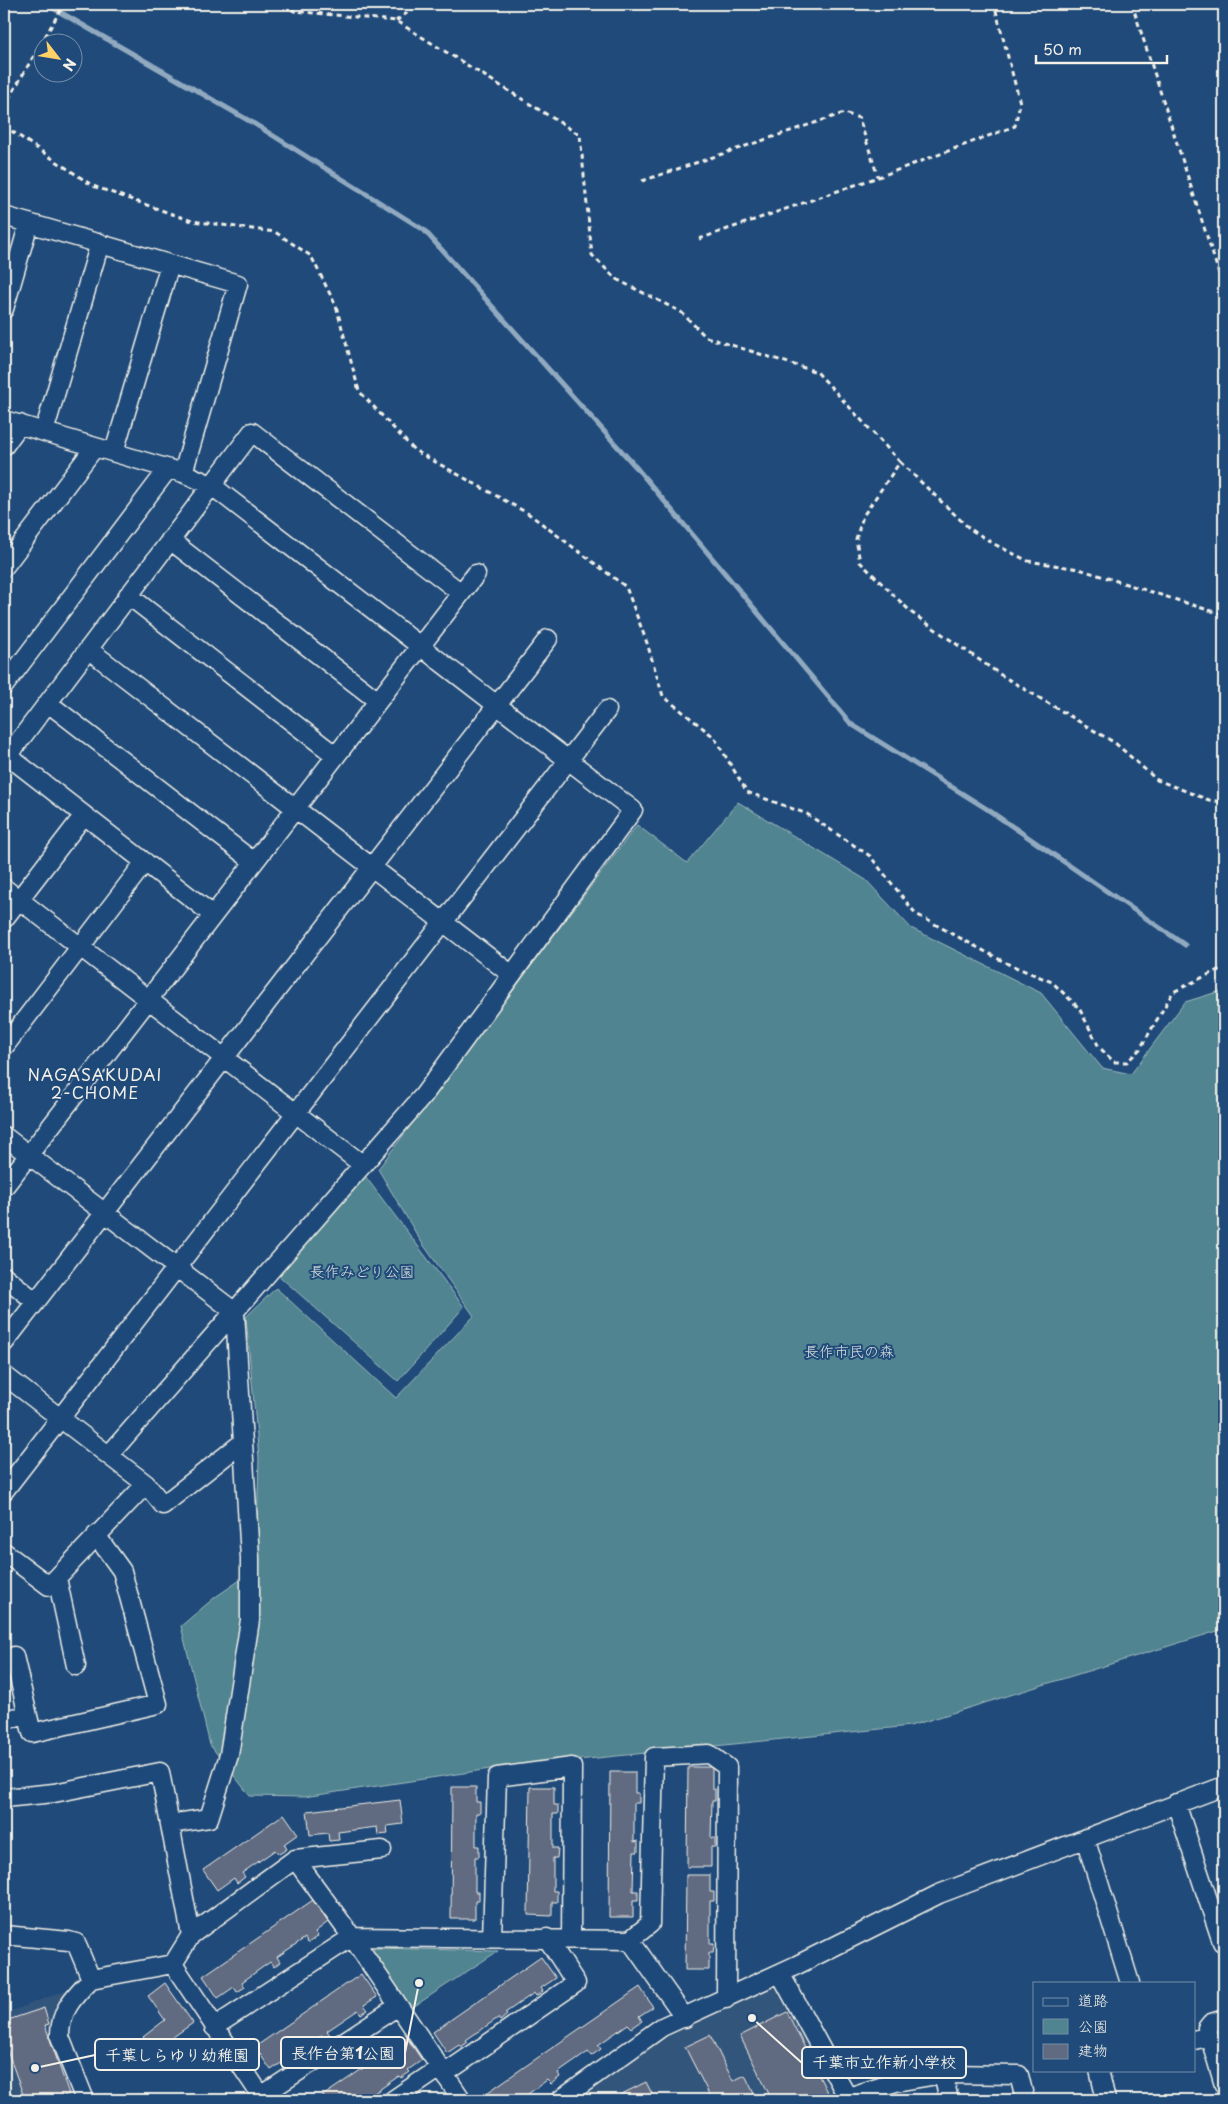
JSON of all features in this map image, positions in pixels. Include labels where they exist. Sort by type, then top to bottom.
[{"type":"street","points":[[4,216],[238,284],[175,471],[4,686]]},
{"type":"street","points":[[4,309],[30,223]]},
{"type":"street","points":[[44,432],[100,244]]},
{"type":"street","points":[[114,452],[170,264]]},
{"type":"street","points":[[4,446],[12,422],[175,471],[211,485],[633,810],[423,1096],[109,1455]]},
{"type":"street","points":[[213,915],[5,754],[48,703],[211,485],[252,432],[461,593]]},
{"type":"street","points":[[4,567],[95,446]]},
{"type":"street","points":[[170,540],[378,701]]},
{"type":"street","points":[[4,1187],[476,574]]},
{"type":"street","points":[[128,595],[336,756]]},
{"type":"street","points":[[4,1343],[548,639]]},
{"type":"street","points":[[88,649],[512,975]]},
{"type":"street","points":[[48,703],[254,862]]},
{"type":"street","points":[[4,1491],[607,710]]},
{"type":"street","points":[[4,919],[84,815]]},
{"type":"street","points":[[4,1046],[145,862]]},
{"type":"street","points":[[4,888],[363,1166]]},
{"type":"street","points":[[4,1136],[235,1312],[250,1558],[250,1620],[229,1754],[209,1818],[170,1824]]},
{"type":"street","points":[[4,1276],[36,1302]]},
{"type":"street","points":[[4,1375],[146,1484],[163,1505],[242,1442]]},
{"type":"street","points":[[4,1552],[49,1586],[146,1484]]},
{"type":"street","points":[[14,1656],[32,1733],[158,1704],[122,1571],[96,1535]]},
{"type":"street","points":[[57,1578],[76,1666]]},
{"type":"street","points":[[4,1719],[28,1716]]},
{"type":"street","points":[[214,2027],[352,1936],[630,1940],[650,1924],[654,1757],[709,1754],[727,1767],[726,1999]]},
{"type":"street","points":[[492,1938],[497,1777],[572,1767],[571,1939]]},
{"type":"street","points":[[4,1798],[54,1793],[160,1772],[191,1935]]},
{"type":"street","points":[[560,2100],[662,2027],[726,1999],[939,1894],[1224,1786]]},
{"type":"street","points":[[1176,1803],[1222,1942]]},
{"type":"street","points":[[1085,1838],[1130,1982]]},
{"type":"street","points":[[85,2100],[60,2037],[60,2026],[67,2006],[91,1979],[173,1964],[191,1935],[295,1859],[382,1850]]},
{"type":"street","points":[[295,1859],[352,1936],[462,2100]]},
{"type":"street","points":[[4,1935],[76,1943],[91,1979]]},
{"type":"street","points":[[393,2100],[442,2071],[576,1983],[546,1938]]},
{"type":"street","points":[[630,1940],[685,2018]]},
{"type":"street","points":[[173,1964],[262,2098],[398,2006]]},
{"type":"street","points":[[780,1972],[849,2099],[896,2082],[943,2074],[1019,2074],[1025,2100]]},
{"type":"street","points":[[1224,2019],[1211,2023],[1202,2038],[1224,2085]]},
{"type":"street","points":[[1099,2072],[1106,2100]]},
{"type":"street","points":[[943,2074],[949,2100]]},
{"type":"path","points":[[4,107],[64,4]]},
{"type":"path","points":[[284,4],[294,11],[396,22],[580,135],[592,255],[616,279],[681,312],[706,337],[817,372],[900,462],[970,529],[996,546],[1028,561],[1079,569],[1224,615]]},
{"type":"path","points":[[396,22],[419,4]]},
{"type":"path","points":[[699,239],[878,177],[1015,126],[1020,102],[995,7],[997,4]]},
{"type":"path","points":[[1132,4],[1224,289]]},
{"type":"path","points":[[642,181],[844,113],[859,118],[878,177]]},
{"type":"path","points":[[4,126],[93,186],[192,221],[275,232],[311,256],[336,306],[359,391],[414,450],[529,514],[626,588],[647,643],[663,696],[714,737],[747,792],[807,814],[870,856],[916,914],[1008,964],[1052,982],[1079,1008],[1099,1047],[1114,1062],[1127,1062],[1140,1049],[1173,992],[1224,967]]},
{"type":"path","points":[[900,462],[863,516],[856,539],[860,562],[912,613],[1001,676],[1115,743],[1157,780],[1209,800],[1224,802]]},
{"type":"shaded area","points":[[774,1983],[785,1989],[840,2100],[576,2100],[645,2048]]},
{"type":"shaded area","points":[[76,1986],[60,2008],[77,2098],[72,2100],[4,2100],[4,2014]]},
{"type":"green space","name":"長作市民の森","points":[[738,802],[866,880],[911,928],[1041,993],[1102,1068],[1131,1074],[1185,1002],[1224,990],[1224,1629],[910,1726],[490,1769],[304,1797],[250,1796],[210,1745],[181,1626],[214,1598],[256,1569],[259,1458],[246,1317],[276,1288],[396,1398],[474,1316],[420,1240],[378,1169],[637,825],[687,863]]},
{"type":"green space","name":"長作みどり公園","points":[[365,1176],[464,1307],[398,1381],[278,1275]]},
{"type":"green space","points":[[375,1948],[498,1951],[407,2011],[370,1954]]},
{"type":"building","points":[[688,1767],[712,1767],[712,1789],[715,1789],[715,1801],[712,1801],[711,1838],[715,1838],[715,1847],[711,1847],[711,1867],[687,1867]]},
{"type":"building","points":[[610,1772],[635,1772],[635,1793],[639,1793],[639,1803],[634,1803],[634,1842],[638,1841],[638,1852],[634,1852],[633,1891],[638,1891],[638,1900],[633,1900],[633,1917],[609,1917]]},
{"type":"building","points":[[452,1787],[476,1787],[476,1802],[480,1802],[480,1813],[476,1813],[476,1846],[479,1846],[479,1857],[475,1857],[475,1892],[479,1892],[479,1901],[475,1901],[475,1919],[451,1919]]},
{"type":"building","points":[[530,1787],[554,1787],[554,1805],[558,1805],[558,1814],[553,1814],[553,1848],[558,1848],[557,1858],[553,1858],[553,1891],[557,1891],[557,1902],[552,1902],[552,1916],[528,1915]]},
{"type":"building","points":[[400,1800],[403,1824],[387,1826],[388,1834],[378,1835],[377,1827],[338,1832],[339,1840],[329,1841],[328,1833],[310,1835],[307,1811]]},
{"type":"building","points":[[284,1814],[298,1834],[284,1844],[287,1849],[279,1854],[275,1850],[242,1873],[245,1877],[237,1883],[234,1878],[217,1890],[203,1870]]},
{"type":"building","points":[[686,1875],[710,1875],[710,1892],[714,1892],[714,1901],[710,1901],[710,1944],[714,1944],[713,1953],[709,1953],[709,1970],[685,1970]]},
{"type":"building","points":[[313,1900],[328,1922],[315,1932],[318,1936],[308,1943],[305,1938],[277,1957],[280,1962],[274,1967],[270,1962],[242,1982],[245,1987],[237,1992],[234,1987],[218,1998],[203,1976]]},
{"type":"building","points":[[541,1957],[556,1978],[541,1988],[543,1991],[536,1996],[534,1993],[505,2013],[507,2015],[500,2021],[498,2018],[466,2040],[468,2042],[461,2047],[459,2045],[447,2053],[433,2032]]},
{"type":"building","points":[[361,1974],[377,1997],[364,2005],[368,2010],[361,2014],[358,2010],[327,2031],[331,2036],[325,2039],[322,2035],[292,2056],[295,2060],[289,2064],[286,2060],[271,2070],[255,2047]]},
{"type":"building","points":[[165,1983],[193,2023],[153,2051],[143,2037],[165,2020],[148,1996]]},
{"type":"building","points":[[640,1987],[653,2007],[639,2016],[642,2021],[632,2028],[628,2024],[598,2045],[601,2049],[591,2056],[588,2052],[558,2073],[560,2077],[551,2084],[547,2080],[520,2100],[478,2099]]},
{"type":"building","points":[[44,2008],[49,2024],[45,2025],[69,2094],[52,2100],[25,2100],[4,2041],[4,2036],[9,2034],[5,2021]]},
{"type":"building","points":[[787,2012],[831,2100],[772,2100],[740,2036]]},
{"type":"building","points":[[710,2035],[733,2081],[745,2075],[757,2100],[712,2100],[685,2047]]},
{"type":"building","points":[[407,2038],[422,2060],[408,2070],[410,2072],[401,2078],[399,2076],[373,2094],[375,2096],[369,2100],[317,2100]]},
{"type":"building","points":[[646,2082],[655,2100],[610,2100]]},
{"type":"waterway","points":[[46,4],[253,123],[424,230],[635,466],[851,724],[987,809],[1185,945]]},
{"type":"place","name":"長作台第1公園","points":[[419,1983]]},
{"type":"place","name":"千葉市立作新小学校","points":[[752,2018]]},
{"type":"place","name":"千葉しらゆり幼稚園","points":[[35,2068]]},
{"type":"district","name":"NAGASAKUDAI 2-CHOME","points":[[95,1083]]}]
